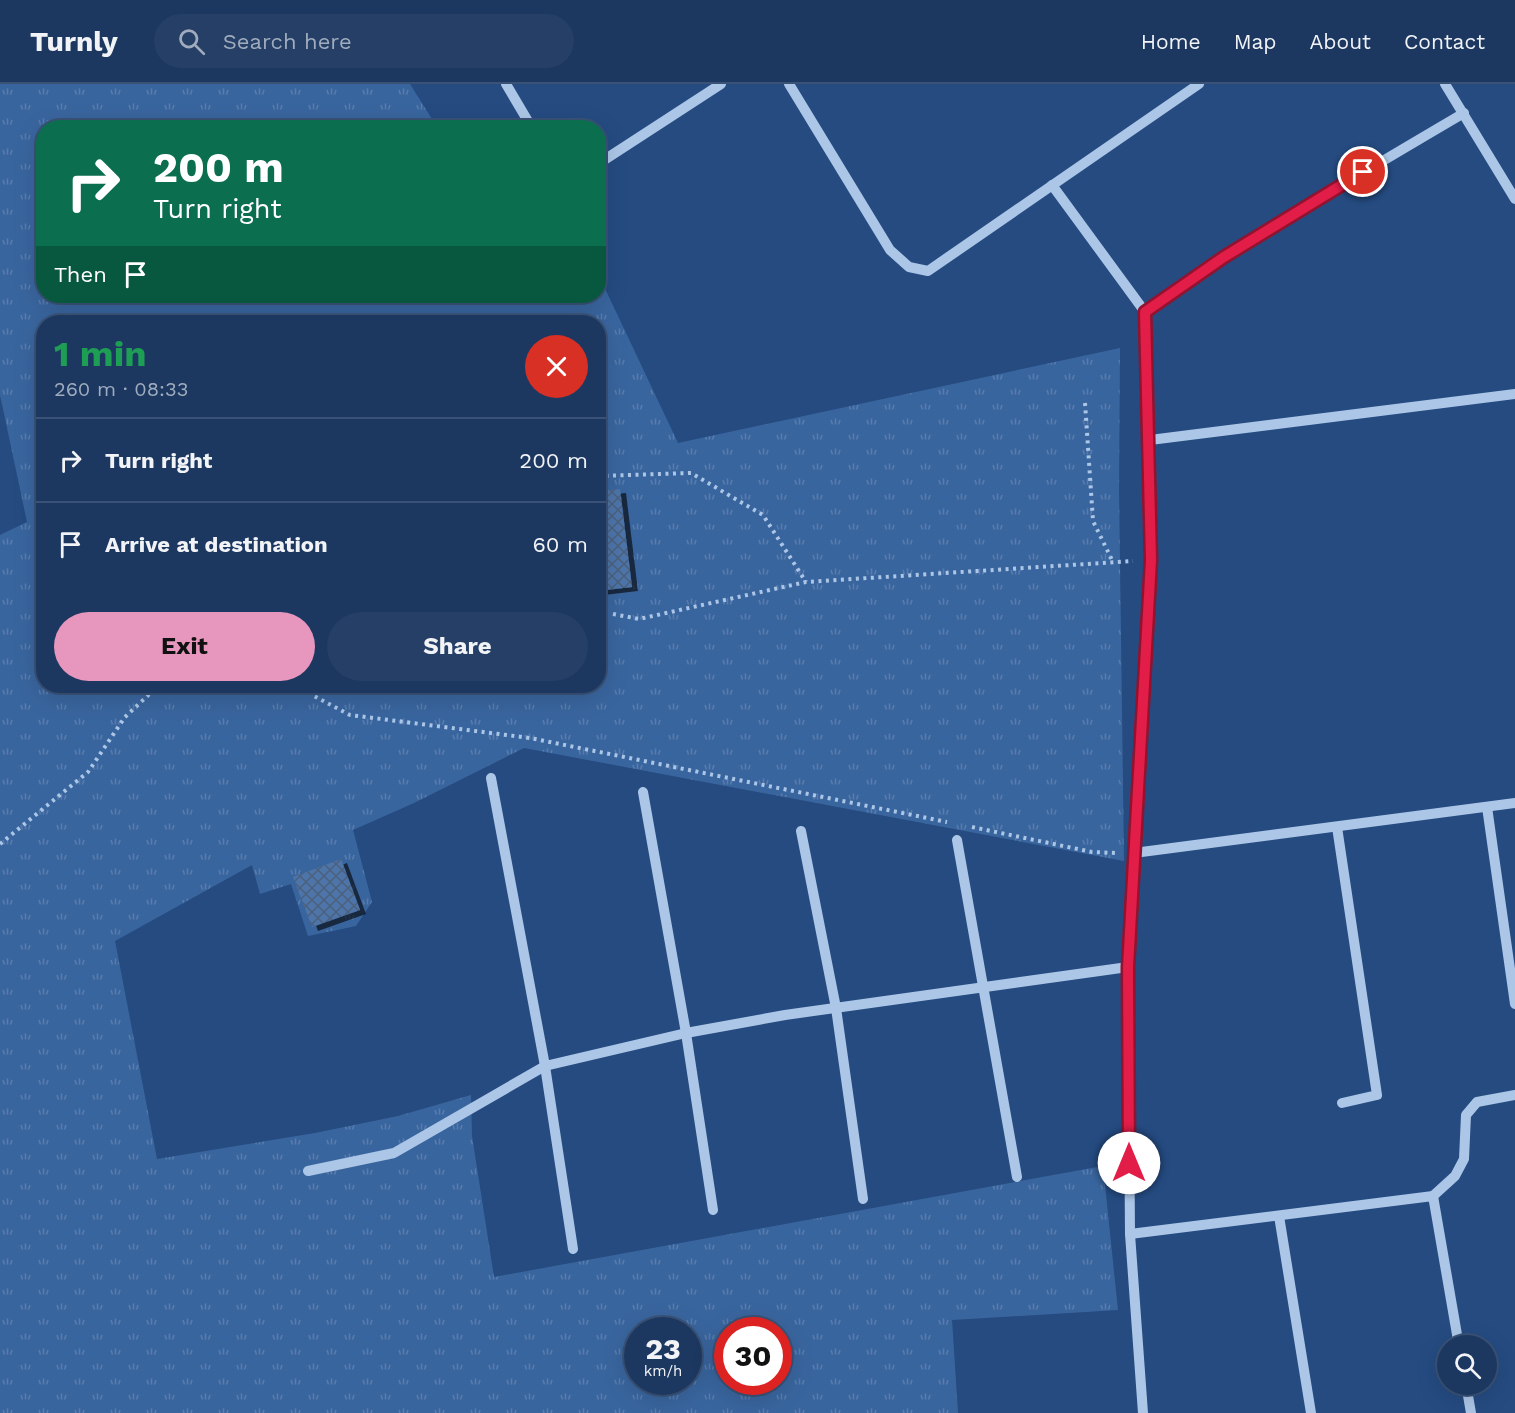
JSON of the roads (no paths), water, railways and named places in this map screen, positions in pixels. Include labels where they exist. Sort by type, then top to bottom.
[{"type":"street","points":[[506,84],[527,120]]},
{"type":"street","points":[[606,159],[721,84]]},
{"type":"street","points":[[789,84],[890,250],[909,267],[928,272],[1199,84]]},
{"type":"street","points":[[1445,84],[1515,200]]},
{"type":"street","points":[[1145,312],[1224,257],[1322,196],[1464,113]]},
{"type":"street","points":[[1052,185],[1145,312],[1150,440],[1151,560],[1128,967],[1130,1234],[1143,1413]]},
{"type":"street","points":[[1150,440],[1515,394]]},
{"type":"street","points":[[491,778],[545,1066],[573,1249]]},
{"type":"street","points":[[643,792],[686,1033],[713,1210]]},
{"type":"street","points":[[1134,853],[1515,803]]},
{"type":"street","points":[[1487,807],[1515,1004]]},
{"type":"street","points":[[1337,826],[1377,1095],[1342,1103]]},
{"type":"street","points":[[801,831],[836,1008],[863,1199]]},
{"type":"street","points":[[957,840],[1017,1177]]},
{"type":"street","points":[[308,1171],[394,1153],[545,1066],[686,1033],[785,1015],[1128,967]]},
{"type":"street","points":[[1130,1234],[1433,1196],[1455,1176],[1464,1159],[1466,1115],[1477,1102],[1515,1095]]},
{"type":"street","points":[[1433,1196],[1457,1335]]},
{"type":"street","points":[[1279,1216],[1311,1413]]},
{"type":"street","points":[[1468,1395],[1471,1413]]}]
